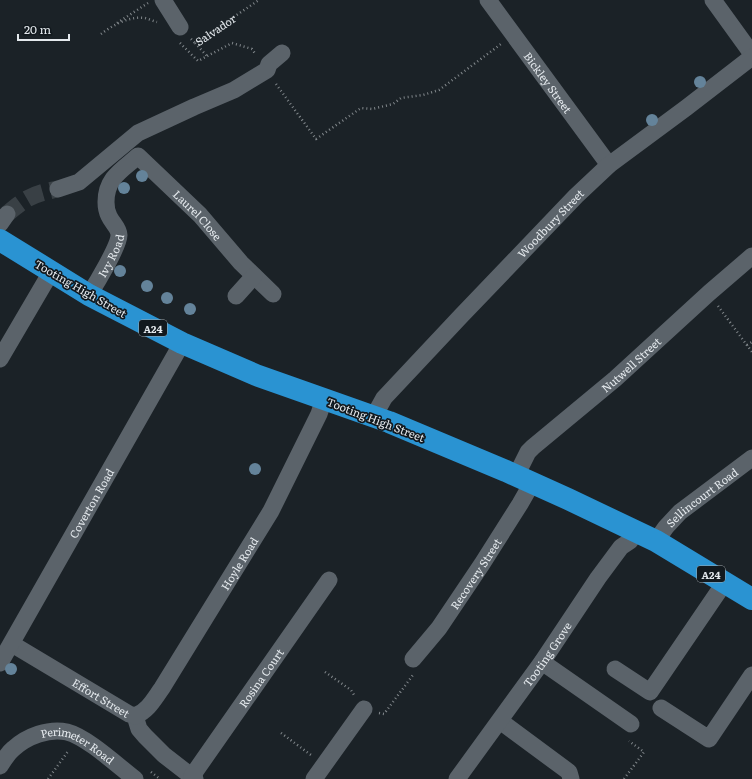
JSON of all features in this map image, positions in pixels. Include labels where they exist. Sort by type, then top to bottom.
[{"type":"highway","name":"Tooting High Street","points":[[0,240],[89,295],[182,343],[240,369],[374,416],[524,479],[637,531],[752,599]]},
{"type":"street","name":"Salvador","points":[[163,0],[178,33]]},
{"type":"street","name":"Bickley Street","points":[[488,0],[513,36],[609,164]]},
{"type":"street","points":[[713,0],[752,56]]},
{"type":"street","points":[[58,189],[79,182],[138,134],[194,107],[234,90],[266,70],[269,64],[282,53]]},
{"type":"street","name":"Woodbury Street","points":[[374,416],[384,398],[576,196],[609,164],[686,108],[752,56]]},
{"type":"street","name":"Laurel Close","points":[[138,156],[200,215],[241,263],[273,294]]},
{"type":"street","name":"Ivy Road","points":[[89,295],[116,246],[119,234],[117,227],[109,217],[106,209],[108,189],[111,181],[117,174],[138,156]]},
{"type":"street","name":"Nutwell Street","points":[[524,479],[528,452],[533,447],[615,379],[752,256]]},
{"type":"street","points":[[0,359],[51,272]]},
{"type":"street","points":[[236,296],[254,276]]},
{"type":"street","name":"Coverton Road","points":[[0,663],[182,343]]},
{"type":"street","name":"Hoyle Road","points":[[135,716],[141,714],[148,707],[162,688],[271,511],[319,414],[324,398]]},
{"type":"street","name":"Sellincourt Road","points":[[656,541],[666,527],[680,512],[752,458]]},
{"type":"street","name":"Recovery Street","points":[[415,656],[444,621],[490,550],[524,479]]},
{"type":"street","name":"Tooting Grove","points":[[457,779],[542,662],[598,578],[621,547],[630,541],[637,531]]},
{"type":"street","name":"Rosina Court","points":[[193,778],[329,580]]},
{"type":"street","points":[[614,669],[650,692],[725,582]]},
{"type":"street","name":"Effort Street","points":[[12,644],[129,714],[135,716],[139,730],[164,755],[193,778]]},
{"type":"street","points":[[542,662],[631,724]]},
{"type":"street","points":[[661,708],[709,739],[752,675]]},
{"type":"street","points":[[314,779],[364,709]]},
{"type":"street","points":[[500,721],[569,772],[571,779]]},
{"type":"street","name":"Perimeter Road","points":[[0,766],[13,749],[31,738],[41,733],[60,731],[68,732],[82,739],[135,779]]},
{"type":"path","points":[[101,34],[153,0]]},
{"type":"path","name":"Salvador","points":[[178,33],[195,43],[259,0]]},
{"type":"path","points":[[110,28],[128,20],[145,18],[160,23]]},
{"type":"path","points":[[178,33],[198,61],[232,43],[252,49],[316,139],[361,108],[379,108],[393,104],[401,98],[423,95],[439,90],[513,36]]},
{"type":"path","points":[[195,43],[207,56]]},
{"type":"path","points":[[709,293],[752,352]]},
{"type":"path","points":[[747,345],[752,342]]},
{"type":"path","points":[[325,672],[351,690],[364,709],[384,714],[422,663],[415,656]]},
{"type":"path","points":[[624,779],[644,752],[623,737],[631,724]]},
{"type":"path","points":[[281,733],[324,764]]},
{"type":"path","points":[[48,779],[72,745]]},
{"type":"tunnel","points":[[7,214],[31,197],[58,189]]}]
